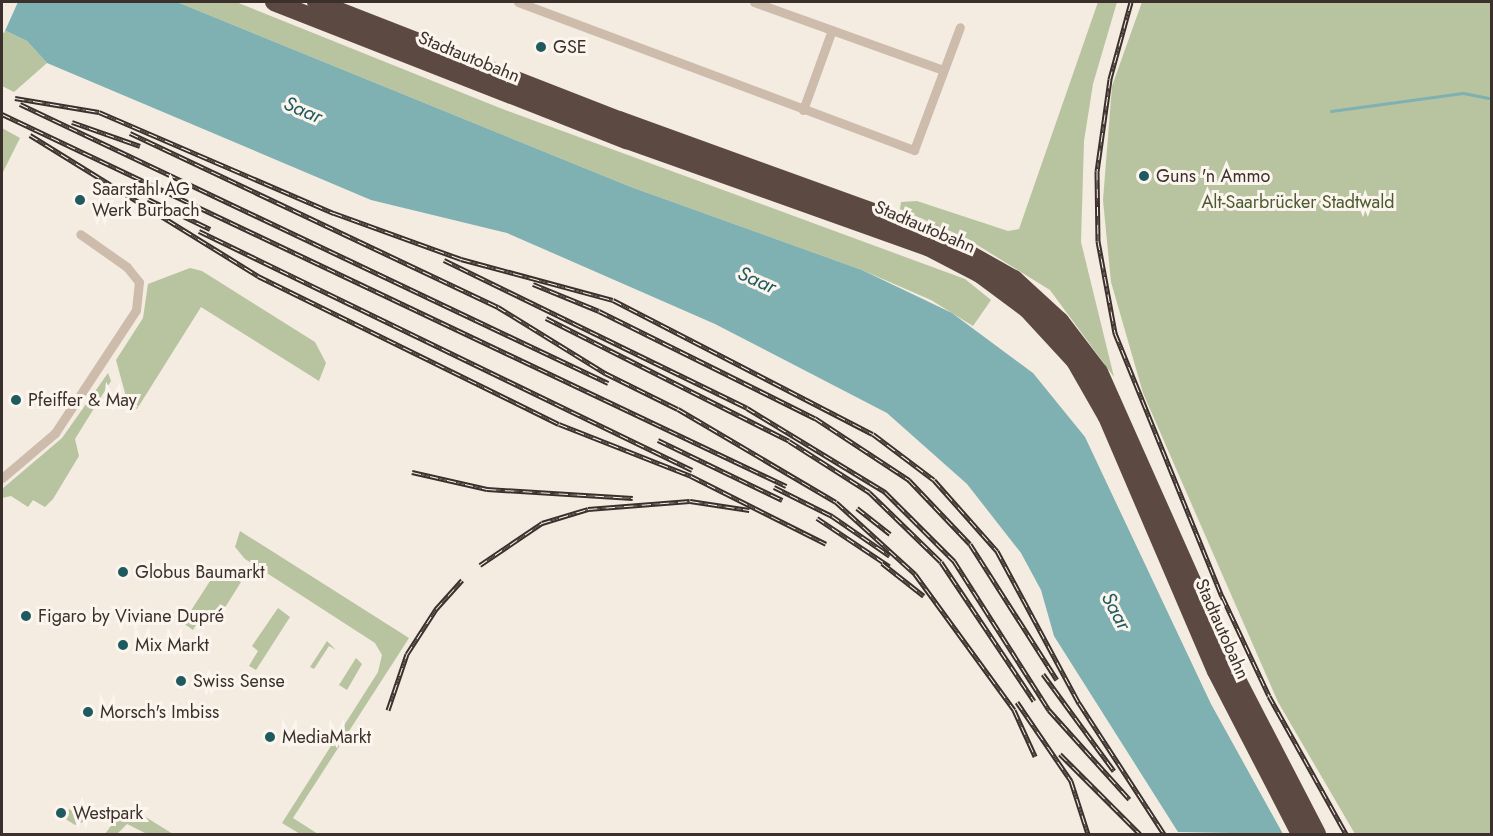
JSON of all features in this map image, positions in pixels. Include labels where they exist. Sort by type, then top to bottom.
[{"type":"highway","name":"Stadtautobahn","points":[[274,2],[616,136],[928,247],[1005,291],[1049,331],[1088,380],[1216,670],[1300,834]]},
{"type":"highway","name":"Stadtautobahn","points":[[316,2],[632,125],[934,234],[1021,285],[1074,338],[1120,410],[1229,664],[1317,834]]},
{"type":"street","points":[[518,2],[914,150],[960,27]]},
{"type":"street","points":[[754,2],[943,70]]},
{"type":"street","points":[[803,110],[832,30]]},
{"type":"street","points":[[2,478],[62,424],[136,310],[139,282],[127,267],[80,234]]},
{"type":"green space","points":[[177,2],[236,2],[500,108],[965,279],[991,300],[973,326],[931,300],[862,270],[631,187]]},
{"type":"green space","points":[[1098,2],[1117,2],[1093,84],[1084,141],[1081,242],[1114,377],[1050,290],[966,238],[900,209],[901,202],[917,201],[1008,231],[1019,229]]},
{"type":"green space","name":"Alt-Saarbrücker Stadtwald","points":[[1142,2],[1491,2],[1491,834],[1355,834],[1278,702],[1143,393],[1111,282],[1103,200],[1112,86]]},
{"type":"green space","points":[[2,29],[27,41],[47,63],[14,92],[2,86]]},
{"type":"green space","points":[[2,128],[20,138],[2,174]]},
{"type":"green space","points":[[190,268],[202,271],[315,342],[326,363],[319,381],[201,307],[137,409],[128,404],[116,360],[143,318],[148,284]]},
{"type":"green space","points":[[108,373],[111,381],[75,439],[79,456],[53,499],[45,507],[33,500],[28,507],[11,496],[2,498],[2,489],[62,438]]},
{"type":"green space","points":[[240,531],[409,638],[293,818],[318,834],[300,834],[282,823],[378,672],[382,655],[375,643],[245,559],[235,547]]},
{"type":"green space","points":[[227,575],[241,582],[216,622],[203,613],[193,630],[183,623],[210,581]]},
{"type":"green space","points":[[278,608],[290,617],[256,670],[249,666],[258,651],[252,646]]},
{"type":"green space","points":[[327,641],[336,650],[329,646],[314,669],[310,667]]},
{"type":"green space","points":[[356,658],[362,664],[347,690],[339,685]]},
{"type":"green space","points":[[69,809],[85,819],[89,812],[91,819],[75,825],[64,818]]},
{"type":"green space","points":[[134,812],[173,834],[147,834],[127,824],[117,834],[105,834],[116,819]]},
{"type":"water","name":"Saar","points":[[2,2],[177,2],[631,187],[862,270],[952,313],[1033,373],[1085,437],[1211,704],[1283,834],[1178,832],[1054,636],[1041,590],[1021,553],[967,484],[887,413],[715,324],[507,233],[371,200],[47,63],[27,41],[2,29]]},
{"type":"pier","points":[[2,2],[18,2],[4,33],[2,32]]},
{"type":"waterway","points":[[1331,111],[1463,93],[1489,98]]},
{"type":"railway","points":[[1131,2],[1110,79],[1097,171],[1098,241],[1115,333],[1222,596],[1269,696],[1346,834]]},
{"type":"railway","points":[[15,98],[99,112],[334,213],[461,259],[613,300],[873,434],[934,480],[997,551],[1079,703],[1164,834]]},
{"type":"railway","points":[[20,104],[608,383]]},
{"type":"railway","points":[[2,114],[786,486]]},
{"type":"railway","points":[[72,122],[140,146]]},
{"type":"railway","points":[[130,133],[498,307],[605,373],[678,409],[836,502],[915,574],[1014,710],[1035,756]]},
{"type":"railway","points":[[30,135],[258,276],[559,424],[691,476],[826,544]]},
{"type":"railway","points":[[148,199],[210,229]]},
{"type":"railway","points":[[199,231],[692,470]]},
{"type":"railway","points":[[444,260],[747,408],[885,492],[954,561],[1049,710],[1129,799]]},
{"type":"railway","points":[[533,284],[599,311],[815,418],[909,480],[970,544],[1057,680]]},
{"type":"railway","points":[[546,318],[789,441],[869,492],[941,562],[1034,701]]},
{"type":"railway","points":[[658,440],[782,500]]},
{"type":"railway","points":[[412,472],[487,489],[633,498]]},
{"type":"railway","points":[[774,487],[832,516],[890,556]]},
{"type":"railway","points":[[480,565],[542,523],[588,509],[690,501],[749,510]]},
{"type":"railway","points":[[857,508],[890,534]]},
{"type":"railway","points":[[817,518],[889,566]]},
{"type":"railway","points":[[882,563],[924,596]]},
{"type":"railway","points":[[388,710],[407,654],[436,609],[462,580]]},
{"type":"railway","points":[[1043,674],[1114,771]]},
{"type":"railway","points":[[1017,702],[1071,781],[1088,834]]},
{"type":"railway","points":[[1060,754],[1140,834]]},
{"type":"place","name":"GSE","points":[[541,47]]},
{"type":"place","name":"Guns 'n Ammo","points":[[1144,176]]},
{"type":"place","name":"Saarstahl AG Werk Burbach","points":[[80,200]]},
{"type":"place","name":"Pfeiffer & May","points":[[16,400]]},
{"type":"place","name":"Globus Baumarkt","points":[[123,572]]},
{"type":"place","name":"Figaro by Viviane Dupré","points":[[26,616]]},
{"type":"place","name":"Mix Markt","points":[[123,645]]},
{"type":"place","name":"Swiss Sense","points":[[181,681]]},
{"type":"place","name":"Morsch's Imbiss","points":[[88,712]]},
{"type":"place","name":"MediaMarkt","points":[[270,737]]},
{"type":"place","name":"Westpark","points":[[61,813]]}]
